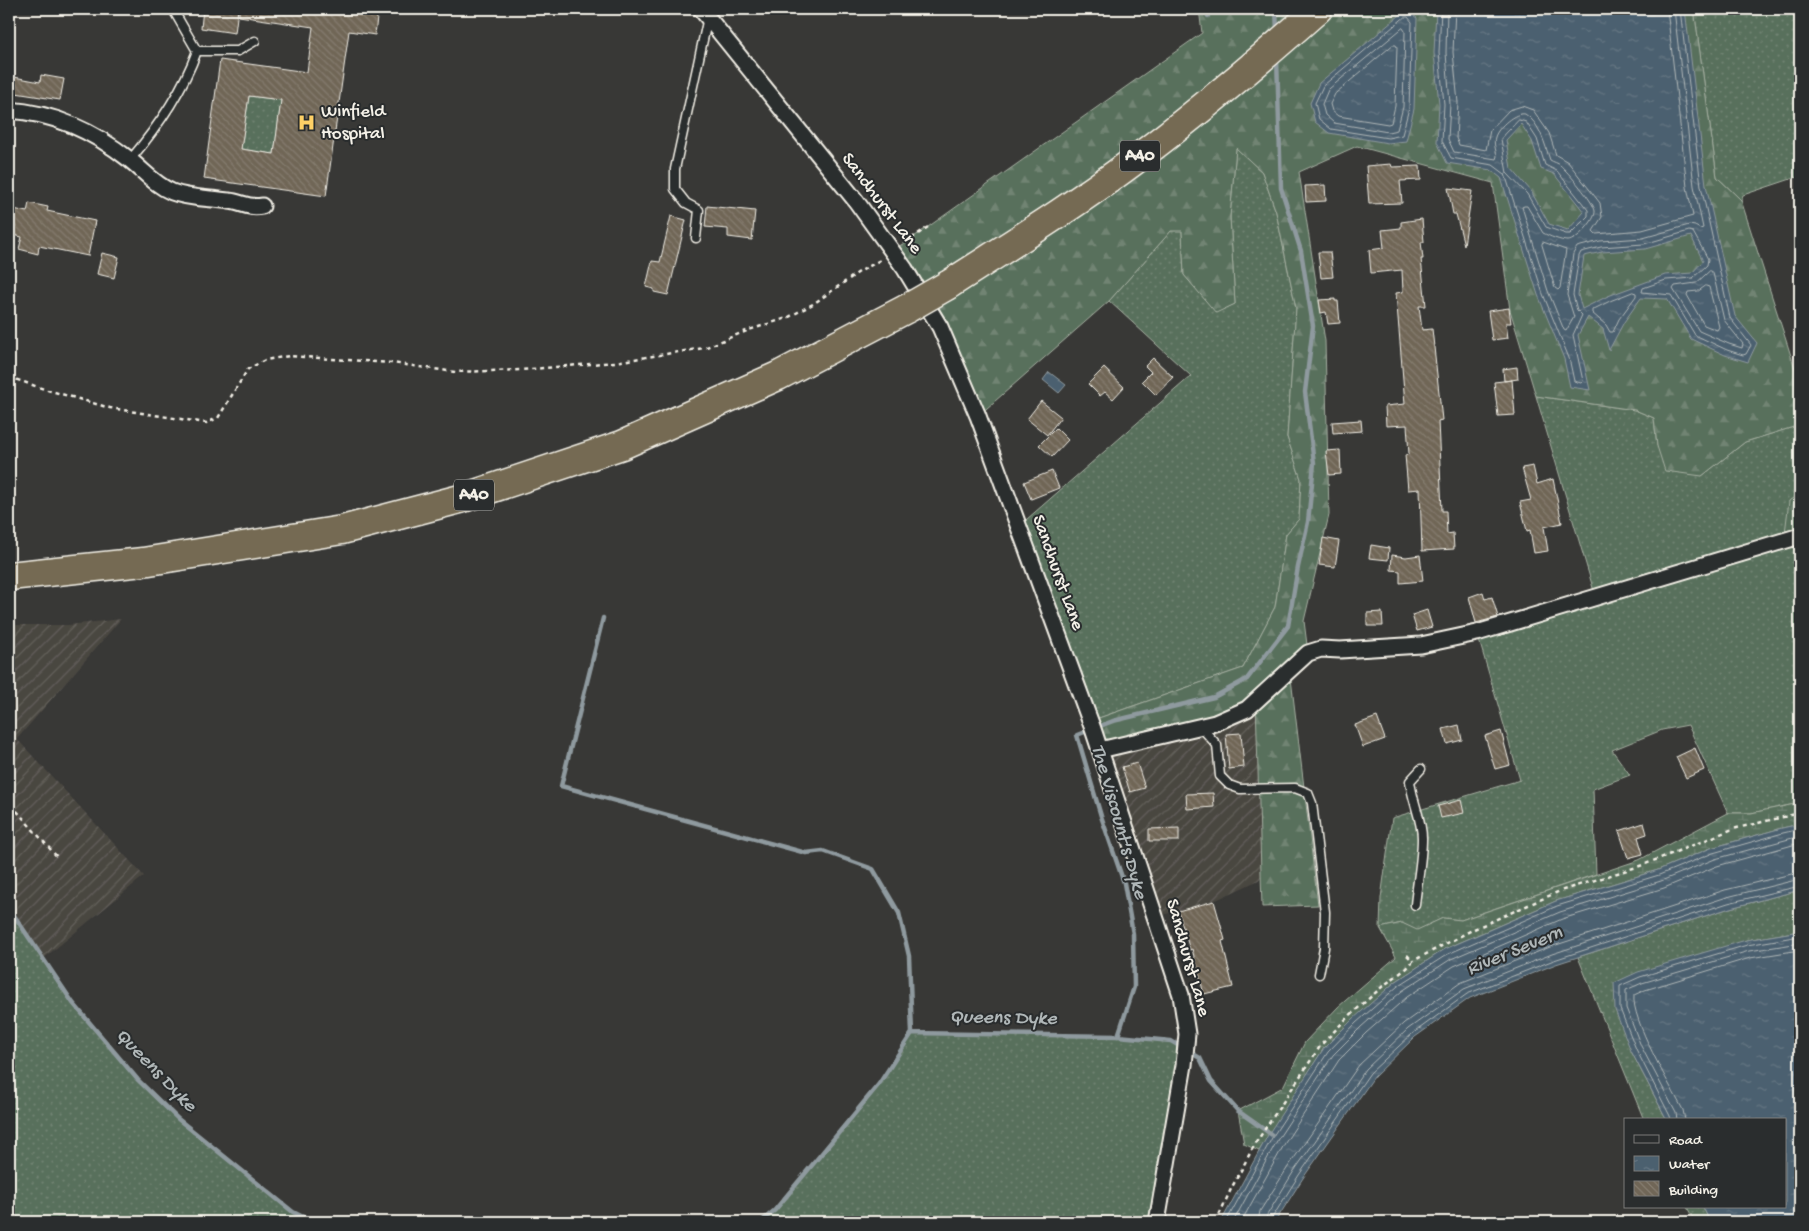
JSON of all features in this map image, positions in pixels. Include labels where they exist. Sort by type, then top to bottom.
[{"type":"highway","name":"A40","points":[[9,576],[143,562],[332,531],[460,499],[622,445],[778,376],[948,285],[1046,222],[1131,163],[1233,84],[1318,9]]},
{"type":"street","name":"Sandhurst Lane","points":[[705,13],[856,201],[905,269],[940,327],[978,416],[1100,750],[1181,995],[1187,1034],[1184,1065],[1157,1222]]},
{"type":"street","points":[[9,110],[20,110],[62,120],[96,136],[130,160],[149,178],[172,192],[189,196],[234,201],[253,208],[262,206]]},
{"type":"street","points":[[1100,750],[1215,723],[1247,709],[1308,654],[1321,649],[1340,650],[1421,645],[1477,633],[1800,536]]},
{"type":"lane","points":[[130,160],[153,133],[169,109],[192,66],[197,51],[175,13],[176,9]]},
{"type":"lane","points":[[696,238],[699,210],[686,203],[675,189],[675,169],[705,13]]},
{"type":"lane","points":[[197,51],[238,51],[254,41]]},
{"type":"lane","points":[[1200,726],[1217,746],[1220,776],[1229,785],[1240,789],[1295,788],[1308,793],[1312,803],[1325,912],[1324,948],[1318,974]]},
{"type":"lane","points":[[1415,905],[1422,839],[1420,821],[1410,781],[1421,769]]},
{"type":"path","points":[[911,239],[928,227]]},
{"type":"path","points":[[9,377],[110,408],[206,423],[218,418],[248,369],[265,360],[289,356],[392,363],[455,372],[520,370],[615,362],[704,348],[748,330],[787,318],[813,304],[891,252]]},
{"type":"path","points":[[9,797],[15,810],[60,860]]},
{"type":"path","points":[[1216,1222],[1255,1144],[1321,1046],[1346,1018],[1413,961],[1474,929],[1560,891],[1644,865],[1733,829],[1800,813]]},
{"type":"path","points":[[1406,955],[1413,961]]},
{"type":"shaded area","points":[[121,619],[17,739],[144,876],[43,959],[9,908],[9,625],[69,625]]},
{"type":"shaded area","points":[[1256,701],[1261,879],[1214,901],[1155,917],[1100,750]]},
{"type":"green space","points":[[1199,9],[1694,9],[1717,177],[1741,200],[1800,384],[1800,425],[1745,442],[1702,476],[1665,471],[1657,446],[1654,418],[1635,410],[1536,396],[1510,310],[1493,183],[1357,146],[1299,172],[1325,341],[1329,515],[1304,621],[1308,653],[1290,670],[1318,905],[1262,907],[1256,702],[1247,709],[1100,750],[1090,721],[1243,668],[1275,607],[1286,534],[1299,519],[1301,479],[1287,437],[1296,308],[1276,212],[1262,172],[1236,148],[1230,217],[1235,304],[1216,313],[1184,275],[1182,231],[1171,231],[1109,301],[978,416],[940,327],[891,251],[911,239],[1202,33]]},
{"type":"green space","points":[[1694,9],[1800,9],[1800,176],[1743,195],[1741,200],[1717,177]]},
{"type":"green space","points":[[249,96],[281,100],[274,154],[241,149]]},
{"type":"green space","points":[[1236,148],[1262,172],[1276,212],[1296,308],[1287,437],[1301,479],[1299,519],[1286,534],[1275,607],[1243,668],[1090,721],[1019,526],[1191,376],[1109,301],[1171,231],[1182,230],[1184,275],[1216,312],[1235,304],[1230,217]]},
{"type":"green space","points":[[1536,396],[1635,410],[1654,418],[1657,446],[1702,476],[1745,442],[1800,425],[1800,493],[1789,501],[1800,536],[1800,803],[1751,813],[1728,813],[1688,725],[1662,730],[1612,750],[1630,775],[1593,789],[1596,874],[1461,920],[1443,918],[1416,931],[1402,923],[1380,928],[1381,898],[1392,818],[1520,780],[1477,633],[1596,598]]},
{"type":"green space","points":[[1800,493],[1800,536],[1784,541],[1789,501]]},
{"type":"green space","points":[[1800,803],[1800,824],[1711,848],[1658,870],[1556,901],[1445,949],[1395,982],[1324,1048],[1259,1151],[1244,1144],[1238,1111],[1283,1087],[1305,1042],[1338,1007],[1396,957],[1380,928],[1402,923],[1417,930],[1443,918],[1461,920],[1639,860],[1728,813],[1751,813]]},
{"type":"green space","points":[[1800,890],[1800,931],[1746,940],[1631,1051],[1666,1118],[1643,1118],[1578,957],[1730,908]]},
{"type":"green space","points":[[9,908],[73,1003],[138,1080],[178,1119],[293,1212],[313,1222],[9,1222]]},
{"type":"green space","points":[[912,1033],[1118,1036],[1171,1041],[1185,1049],[1157,1222],[761,1222],[775,1210],[879,1084]]},
{"type":"green space","points":[[1688,1208],[1703,1208],[1710,1222],[1695,1222]]},
{"type":"water","points":[[1436,9],[1685,9],[1706,185],[1735,316],[1757,343],[1748,362],[1725,355],[1691,339],[1667,299],[1641,298],[1624,322],[1609,350],[1603,329],[1588,317],[1578,335],[1590,390],[1570,387],[1564,359],[1538,295],[1501,178],[1491,170],[1447,163],[1437,142],[1439,104],[1434,53]],"holes":[[[1521,124],[1532,141],[1541,169],[1554,174],[1584,212],[1568,230],[1549,224],[1531,191],[1511,168],[1506,140]],[[1691,236],[1703,261],[1692,273],[1665,275],[1608,296],[1582,309],[1578,295],[1584,256],[1602,252],[1645,249]]]},
{"type":"water","points":[[1406,10],[1417,18],[1414,109],[1406,141],[1388,143],[1329,133],[1315,122],[1310,103],[1319,83]]},
{"type":"water","points":[[1049,372],[1066,385],[1059,393],[1043,380]]},
{"type":"water","name":"River Severn","points":[[1800,824],[1800,890],[1730,908],[1556,964],[1470,998],[1415,1037],[1374,1077],[1303,1178],[1275,1222],[1221,1222],[1269,1133],[1324,1048],[1395,982],[1445,949],[1556,901],[1658,870],[1711,848]]},
{"type":"water","points":[[1800,931],[1800,1222],[1710,1222],[1703,1208],[1786,1208],[1786,1118],[1666,1118],[1631,1051],[1615,1010],[1614,983],[1638,972],[1746,940]]},
{"type":"building","points":[[203,9],[238,9],[235,33],[201,28]]},
{"type":"building","name":"Winfield Hospital","points":[[239,9],[378,9],[375,35],[349,31],[326,196],[204,179],[220,60],[307,72],[313,27],[239,16]],"holes":[[[249,96],[281,100],[274,154],[241,149]]]},
{"type":"building","points":[[41,75],[64,79],[60,100],[9,92],[9,76],[40,82]]},
{"type":"building","points":[[1391,164],[1392,167],[1420,166],[1421,180],[1400,181],[1402,203],[1369,204],[1366,166]]},
{"type":"building","points":[[1325,185],[1326,201],[1306,202],[1305,186]]},
{"type":"building","points":[[1448,188],[1472,191],[1464,245],[1456,214],[1453,214]]},
{"type":"building","points":[[29,203],[48,207],[47,211],[95,221],[88,256],[39,246],[38,254],[19,249],[22,237],[9,234],[9,208],[27,212]]},
{"type":"building","points":[[707,206],[755,211],[752,240],[728,237],[728,229],[705,227]]},
{"type":"building","points":[[671,216],[686,220],[668,295],[654,292],[654,289],[646,287],[652,261],[660,262]]},
{"type":"building","points":[[1422,219],[1424,242],[1421,242],[1423,259],[1421,259],[1426,306],[1419,306],[1422,330],[1432,329],[1442,420],[1438,421],[1442,511],[1446,511],[1447,534],[1453,533],[1454,549],[1422,551],[1420,489],[1408,490],[1405,455],[1409,454],[1407,425],[1386,426],[1385,406],[1405,404],[1396,293],[1403,292],[1402,270],[1371,273],[1369,250],[1384,248],[1382,230],[1401,228],[1401,222]]},
{"type":"building","points":[[1318,252],[1330,252],[1333,277],[1321,278]]},
{"type":"building","points":[[102,253],[119,257],[114,278],[97,274]]},
{"type":"building","points":[[1335,299],[1335,301],[1338,301],[1340,323],[1328,324],[1326,312],[1321,313],[1319,300]]},
{"type":"building","points":[[1509,308],[1511,323],[1506,323],[1508,338],[1492,340],[1488,311]]},
{"type":"building","points":[[1153,358],[1173,377],[1156,395],[1142,381],[1151,372],[1145,366]]},
{"type":"building","points":[[1517,367],[1518,379],[1504,381],[1503,369]]},
{"type":"building","points":[[1104,368],[1124,387],[1113,399],[1105,392],[1100,396],[1088,384]]},
{"type":"building","points":[[1512,380],[1515,415],[1498,416],[1494,382]]},
{"type":"building","points":[[1041,401],[1061,417],[1047,435],[1027,419]]},
{"type":"building","points":[[1361,420],[1362,431],[1333,433],[1332,422]]},
{"type":"building","points":[[1056,428],[1068,440],[1052,457],[1039,445]]},
{"type":"building","points":[[1340,450],[1341,474],[1329,475],[1326,451]]},
{"type":"building","points":[[1533,466],[1537,484],[1553,479],[1562,523],[1544,527],[1548,551],[1534,553],[1530,530],[1527,531],[1520,502],[1531,500],[1522,468]]},
{"type":"building","points":[[1052,471],[1059,488],[1031,499],[1024,482]]},
{"type":"building","points":[[1323,538],[1339,541],[1335,567],[1319,565]]},
{"type":"building","points":[[1371,545],[1389,548],[1388,560],[1369,558]]},
{"type":"building","points":[[1392,555],[1406,557],[1420,555],[1423,581],[1400,583],[1400,571],[1391,570]]},
{"type":"building","points":[[1483,592],[1485,599],[1492,597],[1498,617],[1476,623],[1469,597]]},
{"type":"building","points":[[1427,610],[1432,627],[1417,631],[1412,615]]},
{"type":"building","points":[[1382,612],[1383,626],[1367,626],[1367,613]]},
{"type":"building","points":[[1377,717],[1385,739],[1363,747],[1355,725]]},
{"type":"building","points":[[1459,725],[1462,740],[1447,744],[1443,729]]},
{"type":"building","points":[[1501,731],[1510,765],[1495,769],[1485,736]]},
{"type":"building","points":[[1241,733],[1244,767],[1229,769],[1226,734]]},
{"type":"building","points":[[1695,748],[1704,770],[1686,778],[1676,757]]},
{"type":"building","points":[[1137,763],[1145,788],[1130,792],[1122,767]]},
{"type":"building","points":[[1213,793],[1214,807],[1187,809],[1186,794]]},
{"type":"building","points":[[1461,800],[1464,813],[1441,818],[1438,806]]},
{"type":"building","points":[[1644,823],[1647,834],[1638,837],[1643,854],[1628,858],[1619,831]]},
{"type":"building","points":[[1179,828],[1179,841],[1149,841],[1149,829]]},
{"type":"building","points":[[1214,901],[1225,940],[1222,941],[1233,987],[1204,994],[1192,949],[1190,950],[1178,911]]},
{"type":"waterway","points":[[1207,9],[1208,16]]},
{"type":"waterway","name":"The Viscount's Dyke","points":[[1276,9],[1277,32]]},
{"type":"waterway","name":"The Viscount's Dyke","points":[[1118,1036],[1134,987],[1133,934],[1124,883],[1101,816],[1077,735],[1113,721],[1214,697],[1247,679],[1288,626],[1308,522],[1314,463],[1305,392],[1313,326],[1301,251],[1281,188],[1277,58]]},
{"type":"waterway","points":[[603,618],[561,786],[806,853],[823,851],[873,869],[899,913],[909,956],[912,1033]]},
{"type":"waterway","name":"Queens Dyke","points":[[9,908],[73,1003],[138,1080],[178,1119],[293,1212],[313,1222]]},
{"type":"waterway","name":"Queens Dyke","points":[[761,1222],[775,1210],[879,1084],[912,1033],[1118,1036],[1171,1041],[1200,1058],[1211,1081],[1238,1111],[1272,1135]]},
{"type":"place","name":"Winfield Hospital","points":[[307,123]]}]
